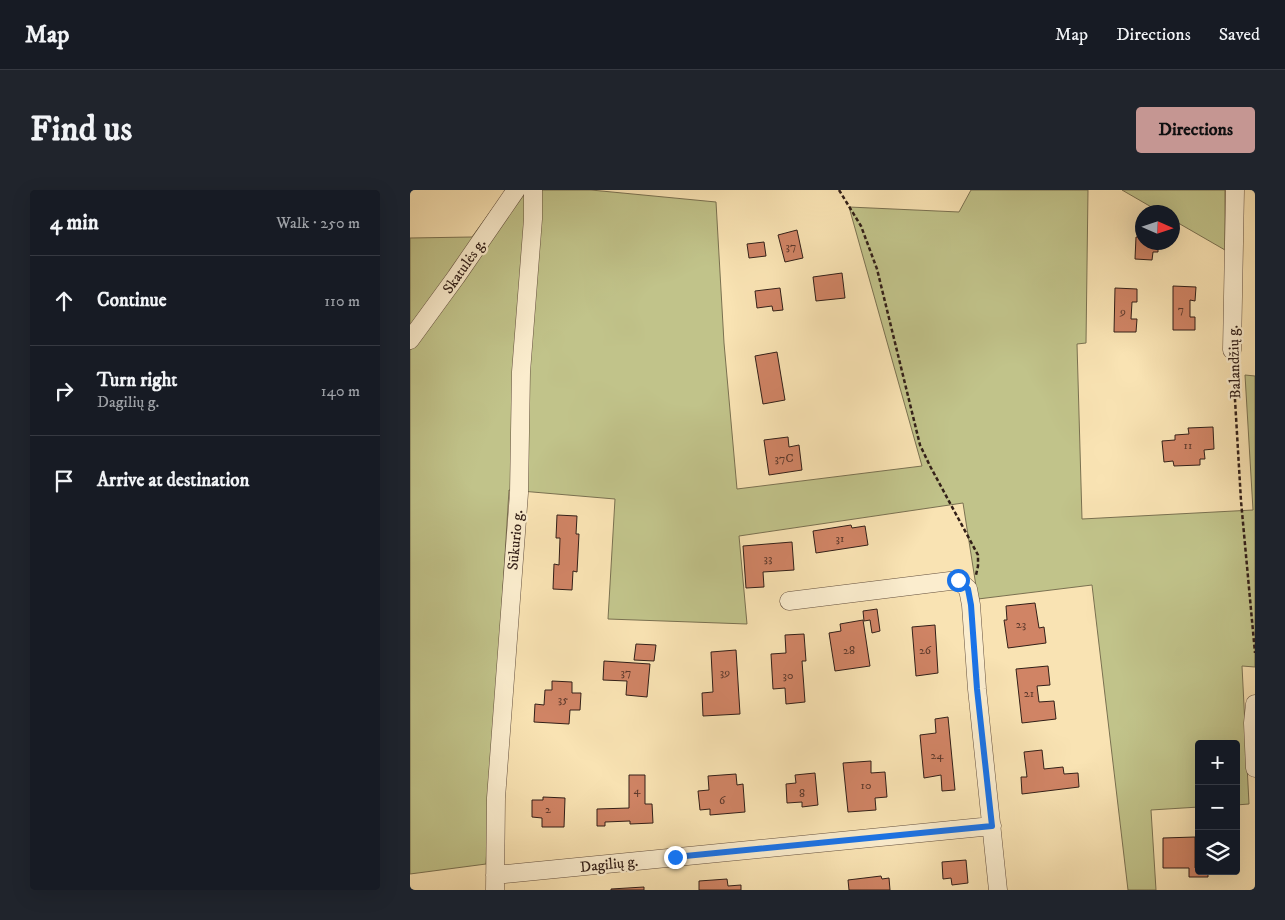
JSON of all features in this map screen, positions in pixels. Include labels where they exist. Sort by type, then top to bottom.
[{"type":"street","name":"Skatulės g.","points":[[410,340],[516,190]]},
{"type":"street","name":"Sūkurio g.","points":[[495,883],[496,798],[519,494],[521,372],[533,219],[533,190]]},
{"type":"street","name":"Balandžių g.","points":[[1232,350],[1235,190]]},
{"type":"street","points":[[789,601],[958,580],[968,589],[998,890]]},
{"type":"street","points":[[1255,704],[1253,723],[1255,768]]},
{"type":"street","name":"Dagilių g.","points":[[495,883],[992,826]]},
{"type":"path","points":[[839,190],[862,226],[877,268],[920,445],[978,554],[978,566],[974,580],[968,589]]},
{"type":"path","name":"Balandžių g.","points":[[1232,350],[1241,501],[1255,653]]},
{"type":"green space","points":[[506,190],[591,190],[716,202],[724,343],[737,489],[922,466],[849,207],[959,212],[971,190],[1088,190],[1086,343],[1077,344],[1082,519],[1253,510],[1245,375],[1255,376],[1255,667],[1242,666],[1249,804],[1240,805],[1240,740],[1195,740],[1195,807],[1151,810],[1156,890],[1128,890],[1092,585],[978,599],[963,503],[739,536],[747,624],[608,619],[615,499],[509,490],[486,864],[410,874],[410,238],[472,237]]},
{"type":"green space","points":[[1122,190],[1225,190],[1225,250],[1180,224],[1180,205],[1148,205]]},
{"type":"building","points":[[797,230],[803,258],[785,262],[778,235]]},
{"type":"building","points":[[764,242],[766,256],[749,258],[747,244]]},
{"type":"building","points":[[1135,250],[1158,250],[1158,252],[1153,252],[1152,260],[1135,259]]},
{"type":"building","points":[[842,273],[845,298],[816,301],[813,277]]},
{"type":"building","points":[[1173,286],[1196,287],[1195,301],[1190,300],[1190,317],[1195,317],[1195,330],[1173,330]]},
{"type":"building","points":[[780,288],[783,310],[773,311],[772,306],[757,308],[755,291]]},
{"type":"building","points":[[1115,288],[1137,289],[1137,302],[1132,302],[1131,319],[1137,319],[1136,332],[1114,332]]},
{"type":"building","points":[[777,352],[785,400],[763,404],[755,356]]},
{"type":"building","points":[[1213,427],[1214,449],[1204,450],[1205,459],[1200,459],[1200,465],[1174,466],[1173,461],[1164,462],[1162,441],[1175,440],[1175,435],[1189,434],[1188,428]]},
{"type":"building","points":[[788,437],[789,447],[799,445],[802,470],[769,475],[764,440]]},
{"type":"building","points":[[557,515],[577,516],[576,534],[579,534],[577,572],[573,571],[572,590],[553,589],[554,564],[559,565],[560,538],[556,538]]},
{"type":"building","points":[[851,525],[852,528],[865,526],[868,545],[816,553],[813,531]]},
{"type":"building","points":[[792,542],[794,570],[763,572],[764,587],[746,588],[743,546]]},
{"type":"building","points":[[1035,603],[1039,628],[1044,627],[1046,643],[1008,648],[1004,620],[1007,620],[1006,606]]},
{"type":"building","points":[[877,609],[880,631],[872,633],[870,620],[864,621],[863,611]]},
{"type":"building","points":[[863,620],[870,666],[835,671],[829,633],[841,631],[840,624]]},
{"type":"building","points":[[935,625],[938,673],[916,676],[912,627]]},
{"type":"building","points":[[804,634],[806,661],[802,661],[805,702],[786,704],[785,688],[773,689],[771,654],[786,653],[785,635]]},
{"type":"building","points":[[636,644],[656,645],[654,661],[634,660]]},
{"type":"building","points":[[736,650],[740,714],[703,716],[702,693],[713,692],[711,652]]},
{"type":"building","points":[[604,661],[650,664],[647,697],[626,695],[627,681],[603,680]]},
{"type":"building","points":[[1048,666],[1050,685],[1037,686],[1039,702],[1054,701],[1056,719],[1022,723],[1016,669]]},
{"type":"building","points":[[552,681],[572,682],[572,693],[581,693],[580,710],[570,710],[569,724],[534,722],[535,704],[544,705],[545,690],[552,690]]},
{"type":"building","points":[[948,717],[955,790],[942,791],[941,775],[924,778],[920,735],[936,733],[935,719]]},
{"type":"building","points":[[1042,750],[1044,769],[1063,767],[1064,774],[1078,773],[1079,787],[1022,794],[1021,777],[1027,777],[1024,752]]},
{"type":"building","points":[[871,761],[871,773],[885,772],[887,797],[875,798],[876,810],[848,812],[843,763]]},
{"type":"building","points":[[815,773],[818,805],[802,807],[802,802],[787,803],[786,784],[796,783],[795,775]]},
{"type":"building","points":[[736,774],[737,785],[743,784],[745,812],[710,815],[710,809],[700,810],[698,791],[709,790],[708,776]]},
{"type":"building","points":[[629,775],[645,775],[645,804],[652,804],[653,823],[630,824],[630,821],[605,822],[605,826],[597,826],[597,809],[629,808]]},
{"type":"building","points":[[543,797],[565,798],[564,827],[542,827],[542,818],[532,817],[532,800],[543,800]]},
{"type":"building","points":[[1195,837],[1195,875],[1208,875],[1208,877],[1189,877],[1189,868],[1163,868],[1163,838]]},
{"type":"building","points":[[966,860],[968,883],[952,885],[951,878],[943,879],[942,862]]},
{"type":"building","points":[[881,876],[882,879],[889,878],[890,890],[849,890],[848,880]]},
{"type":"building","points":[[727,879],[728,886],[741,885],[741,890],[699,890],[699,881]]},
{"type":"building","points":[[644,887],[644,890],[611,890],[611,889]]},
{"type":"route","points":[[675,857],[992,826],[977,689],[971,605],[968,589],[958,580]]}]
